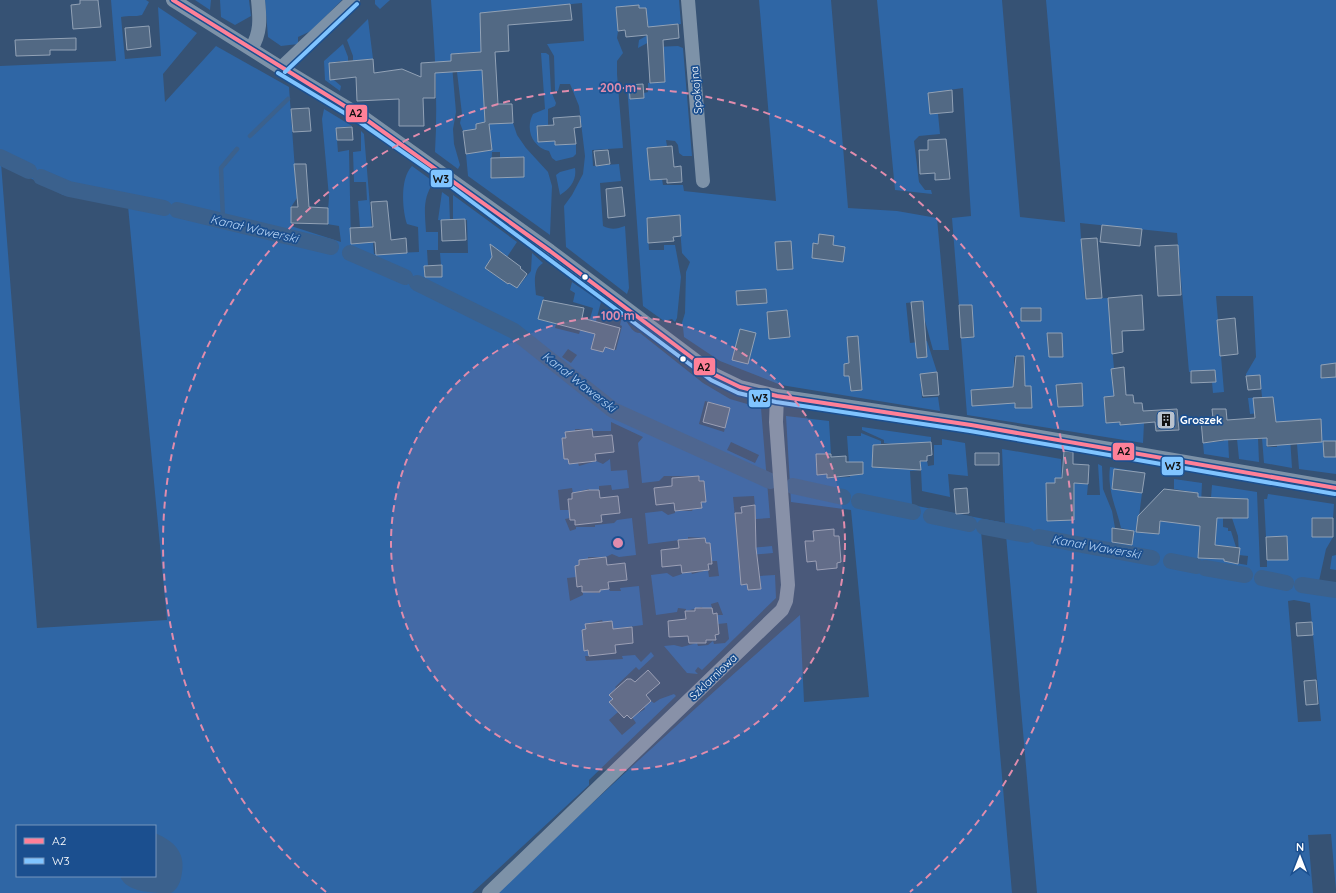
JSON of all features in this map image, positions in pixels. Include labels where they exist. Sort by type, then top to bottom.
[{"type":"street","points":[[173,0],[251,50],[364,118],[443,173],[550,251],[715,375],[740,387],[777,396],[971,425],[1336,488]]},
{"type":"street","points":[[251,50],[257,40],[260,23],[258,0]]},
{"type":"street","points":[[281,68],[354,0]]},
{"type":"street","name":"Spokojna","points":[[688,0],[703,181]]},
{"type":"street","name":"Szklarniowa","points":[[489,893],[782,610],[786,601],[788,585],[776,422],[777,396]]},
{"type":"shaded area","points":[[111,0],[146,0],[149,2],[142,15],[121,17],[125,59],[161,56],[158,7],[197,33],[163,74],[165,102],[216,46],[289,87],[297,198],[291,207],[291,226],[341,242],[339,226],[327,224],[329,197],[322,119],[324,109],[352,126],[336,128],[338,152],[349,150],[351,244],[372,242],[371,232],[360,228],[358,201],[367,200],[366,182],[354,182],[353,152],[361,151],[361,131],[364,134],[374,254],[419,252],[418,227],[407,224],[403,202],[405,178],[412,166],[434,182],[430,188],[426,200],[425,218],[426,232],[438,232],[438,250],[427,250],[428,266],[424,266],[425,277],[442,277],[440,253],[468,253],[467,220],[453,221],[453,195],[517,242],[507,257],[492,257],[485,268],[508,284],[509,283],[517,288],[531,271],[532,253],[543,263],[537,269],[535,278],[536,295],[544,297],[538,319],[556,324],[555,328],[579,334],[582,325],[588,326],[593,308],[573,302],[575,293],[570,290],[572,282],[601,302],[596,321],[598,322],[592,344],[598,345],[597,351],[603,352],[605,347],[616,350],[622,326],[620,325],[621,320],[625,320],[635,332],[640,333],[703,383],[730,399],[761,408],[770,518],[756,519],[754,496],[733,497],[738,549],[772,546],[773,553],[738,556],[741,585],[747,584],[748,590],[761,589],[760,576],[775,575],[776,598],[702,670],[698,667],[695,671],[698,674],[687,673],[664,646],[674,645],[682,647],[697,643],[698,646],[708,645],[713,641],[714,644],[725,643],[729,639],[727,623],[718,624],[717,615],[723,615],[718,602],[711,604],[712,608],[703,609],[702,607],[686,611],[686,609],[678,608],[677,612],[656,615],[651,575],[667,573],[673,577],[682,573],[691,572],[692,574],[708,570],[709,577],[719,576],[717,561],[712,561],[710,543],[706,543],[705,538],[688,537],[688,539],[648,544],[645,513],[662,511],[668,515],[675,513],[675,511],[692,511],[693,509],[702,508],[701,502],[706,502],[699,476],[664,476],[659,481],[642,483],[638,443],[643,437],[611,422],[611,431],[575,429],[575,431],[566,432],[566,438],[562,438],[564,459],[568,459],[569,464],[578,463],[579,466],[596,461],[603,464],[610,459],[611,471],[627,470],[629,488],[612,490],[611,485],[599,486],[599,490],[589,491],[589,489],[573,493],[572,488],[558,490],[560,510],[569,510],[570,518],[565,519],[570,531],[576,529],[576,527],[595,527],[595,525],[614,523],[617,520],[632,518],[636,555],[619,557],[612,554],[606,557],[588,557],[588,559],[579,560],[576,577],[567,578],[570,601],[583,595],[583,592],[600,593],[600,590],[609,589],[610,591],[621,591],[620,588],[639,586],[643,625],[613,629],[612,621],[603,622],[602,620],[586,624],[586,629],[582,630],[584,651],[588,650],[589,656],[585,656],[586,661],[623,659],[622,656],[635,655],[641,662],[651,652],[654,656],[639,670],[636,667],[615,687],[616,688],[609,695],[613,699],[610,702],[618,712],[609,720],[622,735],[636,723],[632,717],[645,709],[644,707],[651,701],[654,703],[674,694],[676,696],[589,780],[589,785],[472,893],[0,893],[0,66],[116,61]],"holes":[[[1,163],[63,195],[128,206],[167,620],[37,628]],[[568,349],[577,355],[571,363],[562,357]],[[705,401],[730,408],[724,432],[699,424]],[[731,442],[759,455],[755,463],[727,450]]]},
{"type":"shaded area","points":[[195,0],[211,0],[210,10]]},
{"type":"shaded area","points":[[220,0],[249,0],[251,16],[235,25],[221,17]]},
{"type":"shaded area","points":[[265,0],[342,0],[311,31],[298,37],[298,44],[281,46],[268,37]]},
{"type":"shaded area","points":[[375,0],[390,0],[380,9],[375,4]]},
{"type":"shaded area","points":[[431,0],[679,0],[681,24],[664,25],[649,30],[646,8],[639,8],[639,5],[616,8],[618,31],[617,38],[623,53],[617,61],[617,74],[623,148],[592,150],[593,166],[619,164],[621,181],[600,183],[603,226],[614,229],[625,226],[629,288],[627,294],[566,247],[564,206],[572,195],[583,174],[585,156],[579,106],[570,84],[560,84],[558,91],[555,91],[554,56],[547,44],[584,41],[582,3],[480,13],[481,52],[451,54],[456,112],[453,129],[454,144],[460,165],[458,169],[435,152],[436,76]]},
{"type":"shaded area","points":[[759,0],[831,0],[848,208],[897,211],[937,218],[949,350],[933,350],[925,321],[923,301],[906,303],[910,343],[927,341],[937,372],[920,374],[922,398],[938,397],[940,411],[781,385],[720,361],[684,337],[683,327],[681,326],[685,313],[686,272],[690,262],[682,253],[679,216],[647,218],[649,250],[664,250],[664,245],[675,245],[681,277],[677,318],[675,322],[672,319],[664,321],[643,306],[627,85],[629,85],[631,98],[644,98],[644,93],[648,92],[648,83],[665,82],[663,49],[655,47],[678,46],[683,48],[692,156],[683,156],[679,153],[678,145],[675,141],[666,140],[667,146],[647,148],[650,180],[662,179],[663,185],[683,185],[684,191],[776,201]],"holes":[[[767,312],[774,312],[777,338],[769,339]]]},
{"type":"shaded area","points":[[877,0],[1002,0],[1020,217],[1065,222],[1046,0],[1336,0],[1336,474],[1299,469],[1297,444],[1311,443],[1308,420],[1289,421],[1292,468],[1264,463],[1260,413],[1250,414],[1248,398],[1262,397],[1260,376],[1246,376],[1256,357],[1253,296],[1216,296],[1224,392],[1213,393],[1212,382],[1216,382],[1215,370],[1189,372],[1177,233],[1080,223],[1085,299],[1108,298],[1114,369],[1111,369],[1113,385],[1125,384],[1126,395],[1104,397],[1106,422],[1120,422],[1120,424],[1144,423],[1143,443],[967,415],[961,338],[974,337],[972,305],[959,305],[952,218],[971,216],[963,88],[928,93],[930,114],[938,114],[940,134],[919,136],[914,141],[919,182],[925,190],[931,190],[932,194],[895,190]],"holes":[[[1021,308],[1041,308],[1021,320]],[[1014,357],[1024,357],[1025,386],[1031,408],[1015,408]],[[994,388],[972,405],[971,390]],[[1265,397],[1273,397],[1277,447],[1267,447]]]},
{"type":"shaded area","points":[[368,19],[373,59],[361,60],[362,76],[353,63],[353,56],[347,40]]},
{"type":"shaded area","points":[[648,35],[651,41],[638,48],[639,40]]},
{"type":"shaded area","points":[[343,44],[348,57],[348,77],[342,79],[340,61],[329,63],[330,80],[334,80],[341,86],[340,91],[325,80],[324,61]]},
{"type":"shaded area","points":[[541,53],[546,53],[549,55],[551,91],[556,103],[555,106],[548,109],[548,126],[537,127],[538,141],[555,141],[555,145],[576,144],[576,154],[573,157],[556,161],[552,158],[549,151],[538,146],[530,131],[533,114],[545,109]]},
{"type":"shaded area","points":[[482,69],[485,124],[513,123],[517,135],[526,148],[548,172],[552,186],[550,235],[468,176],[466,154],[492,150],[489,128],[482,123],[476,124],[476,129],[463,131],[460,123],[462,114],[457,72]],"holes":[[[492,152],[500,152],[500,158],[523,157],[524,177],[491,178]]]},
{"type":"shaded area","points":[[575,168],[575,176],[572,184],[560,195],[556,175],[560,172]]},
{"type":"shaded area","points":[[442,192],[449,197],[450,221],[438,220]]},
{"type":"shaded area","points":[[786,416],[829,421],[831,454],[816,455],[817,475],[827,474],[828,478],[850,477],[847,436],[861,436],[861,433],[881,441],[881,446],[873,446],[872,467],[890,468],[892,444],[884,443],[884,440],[862,430],[862,427],[931,437],[931,442],[910,444],[919,462],[927,461],[928,466],[934,465],[934,445],[942,445],[942,439],[965,443],[968,476],[948,474],[950,497],[922,491],[921,470],[910,471],[912,505],[1005,523],[1002,449],[1061,459],[1062,496],[1074,483],[1088,484],[1087,495],[1100,495],[1098,464],[1102,466],[1103,489],[1112,511],[1115,528],[1112,528],[1112,542],[1132,545],[1134,531],[1121,528],[1112,498],[1109,475],[1110,467],[1145,473],[1114,469],[1112,489],[1142,493],[1137,532],[1159,533],[1161,515],[1196,515],[1198,493],[1174,489],[1174,479],[1202,483],[1200,526],[1210,517],[1223,518],[1223,527],[1228,528],[1228,531],[1231,531],[1236,547],[1226,546],[1224,561],[1247,565],[1248,556],[1239,555],[1238,536],[1232,518],[1248,518],[1248,500],[1211,498],[1212,485],[1257,492],[1260,567],[1267,567],[1267,560],[1287,560],[1287,536],[1266,537],[1264,499],[1267,499],[1268,494],[1334,504],[1333,518],[1312,518],[1312,537],[1333,537],[1326,549],[1319,581],[1336,585],[1336,890],[1331,834],[1308,835],[1313,893],[1037,893],[1006,535],[981,531],[1012,893],[498,893],[647,752],[800,615],[804,702],[869,697],[851,510],[791,502]],"holes":[[[1215,539],[1215,545],[1222,546],[1221,559],[1198,558],[1199,544],[1207,544]],[[1294,600],[1310,603],[1321,721],[1298,722],[1288,601]]]},
{"type":"shaded area","points":[[1222,419],[1227,419],[1229,458],[1204,454],[1203,443],[1224,441]]},
{"type":"shaded area","points":[[1258,438],[1259,462],[1239,459],[1237,439]]},
{"type":"shaded area","points":[[1336,555],[1336,570],[1330,569],[1332,556]]},
{"type":"shaded area","points":[[156,834],[169,840],[178,850],[181,856],[182,870],[179,884],[173,892],[157,893],[141,891],[128,886],[123,882],[120,877],[156,877]]},
{"type":"building","points":[[80,0],[98,0],[101,27],[73,29],[71,5],[80,4]]},
{"type":"building","points":[[570,4],[572,20],[508,25],[509,51],[495,52],[498,104],[512,104],[513,123],[489,124],[492,150],[466,154],[463,131],[476,129],[476,124],[485,122],[482,70],[435,73],[435,98],[423,98],[424,126],[399,126],[399,99],[357,101],[356,77],[330,80],[329,63],[373,59],[374,73],[402,69],[421,77],[421,63],[451,61],[451,54],[481,52],[480,13]]},
{"type":"building","points":[[639,5],[639,8],[646,8],[648,27],[678,24],[679,38],[663,40],[665,82],[650,83],[647,35],[626,37],[625,30],[618,31],[616,7]]},
{"type":"building","points":[[149,26],[151,47],[127,50],[125,28]]},
{"type":"building","points":[[76,38],[76,50],[50,50],[50,55],[16,56],[15,40]]},
{"type":"building","points":[[643,84],[644,98],[630,99],[629,85]]},
{"type":"building","points":[[952,90],[953,112],[930,114],[928,93]]},
{"type":"building","points":[[309,108],[311,131],[293,132],[291,109]]},
{"type":"building","points":[[580,116],[581,127],[574,128],[576,144],[555,145],[555,141],[538,142],[537,126],[554,125],[553,118]]},
{"type":"building","points":[[352,127],[353,140],[337,140],[336,128]]},
{"type":"building","points":[[946,139],[950,179],[935,180],[935,173],[920,174],[919,150],[928,150],[928,140]]},
{"type":"building","points":[[672,146],[674,167],[681,166],[682,182],[667,183],[667,179],[650,180],[647,148]]},
{"type":"building","points":[[608,150],[610,164],[596,166],[594,151]]},
{"type":"building","points":[[524,157],[524,177],[491,178],[491,158]]},
{"type":"building","points":[[294,164],[306,164],[309,207],[328,208],[328,224],[291,223],[291,207],[298,207]]},
{"type":"building","points":[[622,187],[625,216],[608,218],[606,189]]},
{"type":"building","points":[[387,201],[391,240],[406,238],[407,253],[376,255],[375,242],[351,244],[350,228],[373,227],[371,202]]},
{"type":"building","points":[[680,215],[681,236],[673,237],[674,241],[648,243],[647,218]]},
{"type":"building","points":[[465,219],[466,240],[442,241],[441,220]]},
{"type":"building","points":[[1102,225],[1142,229],[1140,246],[1100,242]]},
{"type":"building","points":[[819,234],[834,236],[833,245],[845,247],[843,262],[812,258],[813,243],[818,244]]},
{"type":"building","points":[[1097,238],[1102,298],[1086,299],[1081,239]]},
{"type":"building","points":[[791,241],[793,269],[777,270],[775,242]]},
{"type":"building","points":[[490,244],[521,267],[520,268],[527,274],[517,288],[509,283],[508,284],[485,268],[492,257]]},
{"type":"building","points":[[1178,245],[1181,295],[1158,296],[1155,246]]},
{"type":"building","points":[[442,265],[442,277],[425,277],[424,266]]},
{"type":"building","points":[[766,289],[767,303],[737,305],[736,291]]},
{"type":"building","points":[[1142,295],[1144,330],[1122,331],[1123,352],[1112,354],[1108,298]]},
{"type":"building","points":[[543,300],[584,308],[582,318],[620,328],[614,350],[605,347],[603,352],[591,349],[595,334],[538,319]]},
{"type":"building","points":[[923,301],[927,357],[917,358],[911,302]]},
{"type":"building","points":[[959,305],[972,305],[974,337],[961,338]]},
{"type":"building","points":[[1021,308],[1041,308],[1041,321],[1021,321]]},
{"type":"building","points":[[787,310],[790,337],[769,339],[767,312]]},
{"type":"building","points":[[1235,318],[1238,354],[1220,356],[1217,320]]},
{"type":"building","points":[[740,329],[756,333],[748,364],[732,360]]},
{"type":"building","points":[[1047,333],[1062,333],[1063,357],[1049,357]]},
{"type":"building","points":[[858,336],[862,390],[851,391],[849,376],[844,376],[844,364],[849,363],[847,337]]},
{"type":"building","points":[[1016,356],[1024,356],[1025,386],[1031,386],[1032,408],[1015,408],[1015,403],[972,406],[971,390],[1013,387]]},
{"type":"building","points":[[1336,363],[1336,377],[1321,378],[1321,365]]},
{"type":"building","points":[[1124,367],[1126,395],[1133,395],[1134,403],[1142,403],[1143,411],[1177,409],[1179,430],[1156,431],[1155,422],[1120,425],[1120,422],[1106,423],[1104,397],[1114,396],[1111,369]]},
{"type":"building","points":[[1215,370],[1216,382],[1191,383],[1191,371]]},
{"type":"building","points":[[937,372],[939,395],[923,396],[920,374]]},
{"type":"building","points":[[1260,375],[1261,389],[1248,390],[1246,376]]},
{"type":"building","points":[[1082,383],[1083,406],[1058,407],[1056,385]]},
{"type":"building","points":[[1273,397],[1276,422],[1321,419],[1322,442],[1267,446],[1267,438],[1224,440],[1203,443],[1201,420],[1213,419],[1212,409],[1226,409],[1227,420],[1255,418],[1253,398]]},
{"type":"building","points":[[708,402],[730,408],[725,428],[703,422]]},
{"type":"building","points":[[592,429],[593,437],[612,435],[614,452],[595,454],[596,461],[569,464],[568,459],[564,459],[562,438],[566,438],[565,432]]},
{"type":"building","points":[[1323,441],[1336,441],[1336,457],[1324,457]]},
{"type":"building","points":[[931,442],[932,455],[927,456],[927,461],[920,461],[921,470],[872,467],[873,445]]},
{"type":"building","points":[[1064,451],[1073,452],[1073,464],[1089,465],[1088,484],[1074,483],[1074,520],[1047,521],[1046,483],[1055,483],[1055,478],[1062,478]]},
{"type":"building","points":[[975,453],[999,453],[999,465],[975,465]]},
{"type":"building","points":[[816,454],[831,454],[831,457],[846,456],[846,462],[863,462],[863,474],[827,478],[827,474],[817,475]]},
{"type":"building","points":[[1114,469],[1145,473],[1142,493],[1112,489]]},
{"type":"building","points":[[699,476],[699,481],[704,481],[706,502],[701,502],[702,508],[675,511],[674,503],[656,505],[654,488],[672,486],[672,478]]},
{"type":"building","points":[[967,488],[969,513],[956,514],[954,489]]},
{"type":"building","points":[[1164,489],[1198,493],[1198,497],[1248,499],[1248,518],[1217,518],[1215,545],[1240,548],[1238,564],[1224,561],[1224,559],[1198,558],[1200,526],[1160,521],[1159,534],[1136,532],[1138,516]]},
{"type":"building","points":[[599,490],[600,498],[618,496],[620,513],[601,515],[602,522],[575,525],[575,520],[570,520],[568,499],[572,499],[572,493]]},
{"type":"building","points":[[755,505],[756,548],[761,589],[748,590],[747,584],[741,585],[735,513],[742,513],[741,507]]},
{"type":"building","points":[[1312,518],[1333,518],[1333,537],[1312,537]]},
{"type":"building","points":[[1112,528],[1134,531],[1132,545],[1112,542]]},
{"type":"building","points":[[834,529],[834,536],[839,536],[841,562],[837,563],[837,568],[817,570],[816,561],[807,562],[805,541],[814,541],[813,531]]},
{"type":"building","points":[[1287,536],[1288,560],[1267,560],[1266,537]]},
{"type":"building","points":[[705,538],[706,543],[710,543],[712,564],[708,564],[709,570],[682,573],[681,565],[662,567],[661,550],[679,548],[678,540]]},
{"type":"building","points":[[606,557],[607,565],[625,563],[627,580],[608,582],[609,589],[600,590],[600,592],[582,592],[582,586],[577,587],[575,566],[579,565],[579,560]]},
{"type":"building","points":[[695,608],[712,608],[713,614],[717,613],[719,634],[715,635],[716,640],[706,640],[706,643],[689,643],[688,636],[669,637],[668,621],[686,619],[685,611],[695,611]]},
{"type":"building","points":[[612,621],[613,629],[632,627],[633,643],[615,645],[616,653],[589,656],[588,650],[584,651],[582,630],[586,629],[585,624]]},
{"type":"building","points":[[1312,622],[1313,635],[1297,636],[1296,623]]},
{"type":"building","points":[[648,670],[660,683],[646,695],[651,701],[631,719],[627,715],[624,718],[609,702],[613,699],[609,695],[627,679],[631,679],[635,682]]},
{"type":"building","points":[[1316,680],[1318,704],[1306,705],[1304,681]]},
{"type":"waterway","points":[[250,136],[288,99]]},
{"type":"waterway","points":[[223,221],[221,168],[237,149]]},
{"type":"waterway","name":"Kanał Wawerski","points":[[0,157],[29,171]]},
{"type":"waterway","name":"Kanał Wawerski","points":[[41,177],[69,189],[164,208]]},
{"type":"waterway","name":"Kanał Wawerski","points":[[177,210],[331,247]]},
{"type":"waterway","name":"Kanał Wawerski","points":[[350,253],[405,277]]},
{"type":"waterway","name":"Kanał Wawerski","points":[[417,283],[514,331],[613,410],[770,481]]},
{"type":"waterway","name":"Kanał Wawerski","points":[[793,486],[843,497]]},
{"type":"waterway","name":"Kanał Wawerski","points":[[859,501],[913,512]]},
{"type":"waterway","name":"Kanał Wawerski","points":[[931,516],[969,524]]},
{"type":"waterway","name":"Kanał Wawerski","points":[[984,527],[1027,535]]},
{"type":"waterway","name":"Kanał Wawerski","points":[[1039,537],[1152,558]]},
{"type":"waterway","name":"Kanał Wawerski","points":[[1171,561],[1196,566]]},
{"type":"waterway","name":"Kanał Wawerski","points":[[1205,568],[1245,575]]},
{"type":"waterway","name":"Kanał Wawerski","points":[[1262,578],[1286,583]]},
{"type":"waterway","name":"Kanał Wawerski","points":[[1302,585],[1336,590]]},
{"type":"transit line","name":"A2","points":[[173,0],[364,118],[550,251],[715,375],[740,387],[777,396],[971,425],[1336,488]]},
{"type":"transit line","name":"W3","points":[[285,72],[357,4]]},
{"type":"transit line","name":"W3","points":[[278,73],[361,123],[440,178],[711,380],[738,393],[776,402],[970,431],[1335,494]]},
{"type":"place","name":"Groszek","points":[[1166,420]]}]
